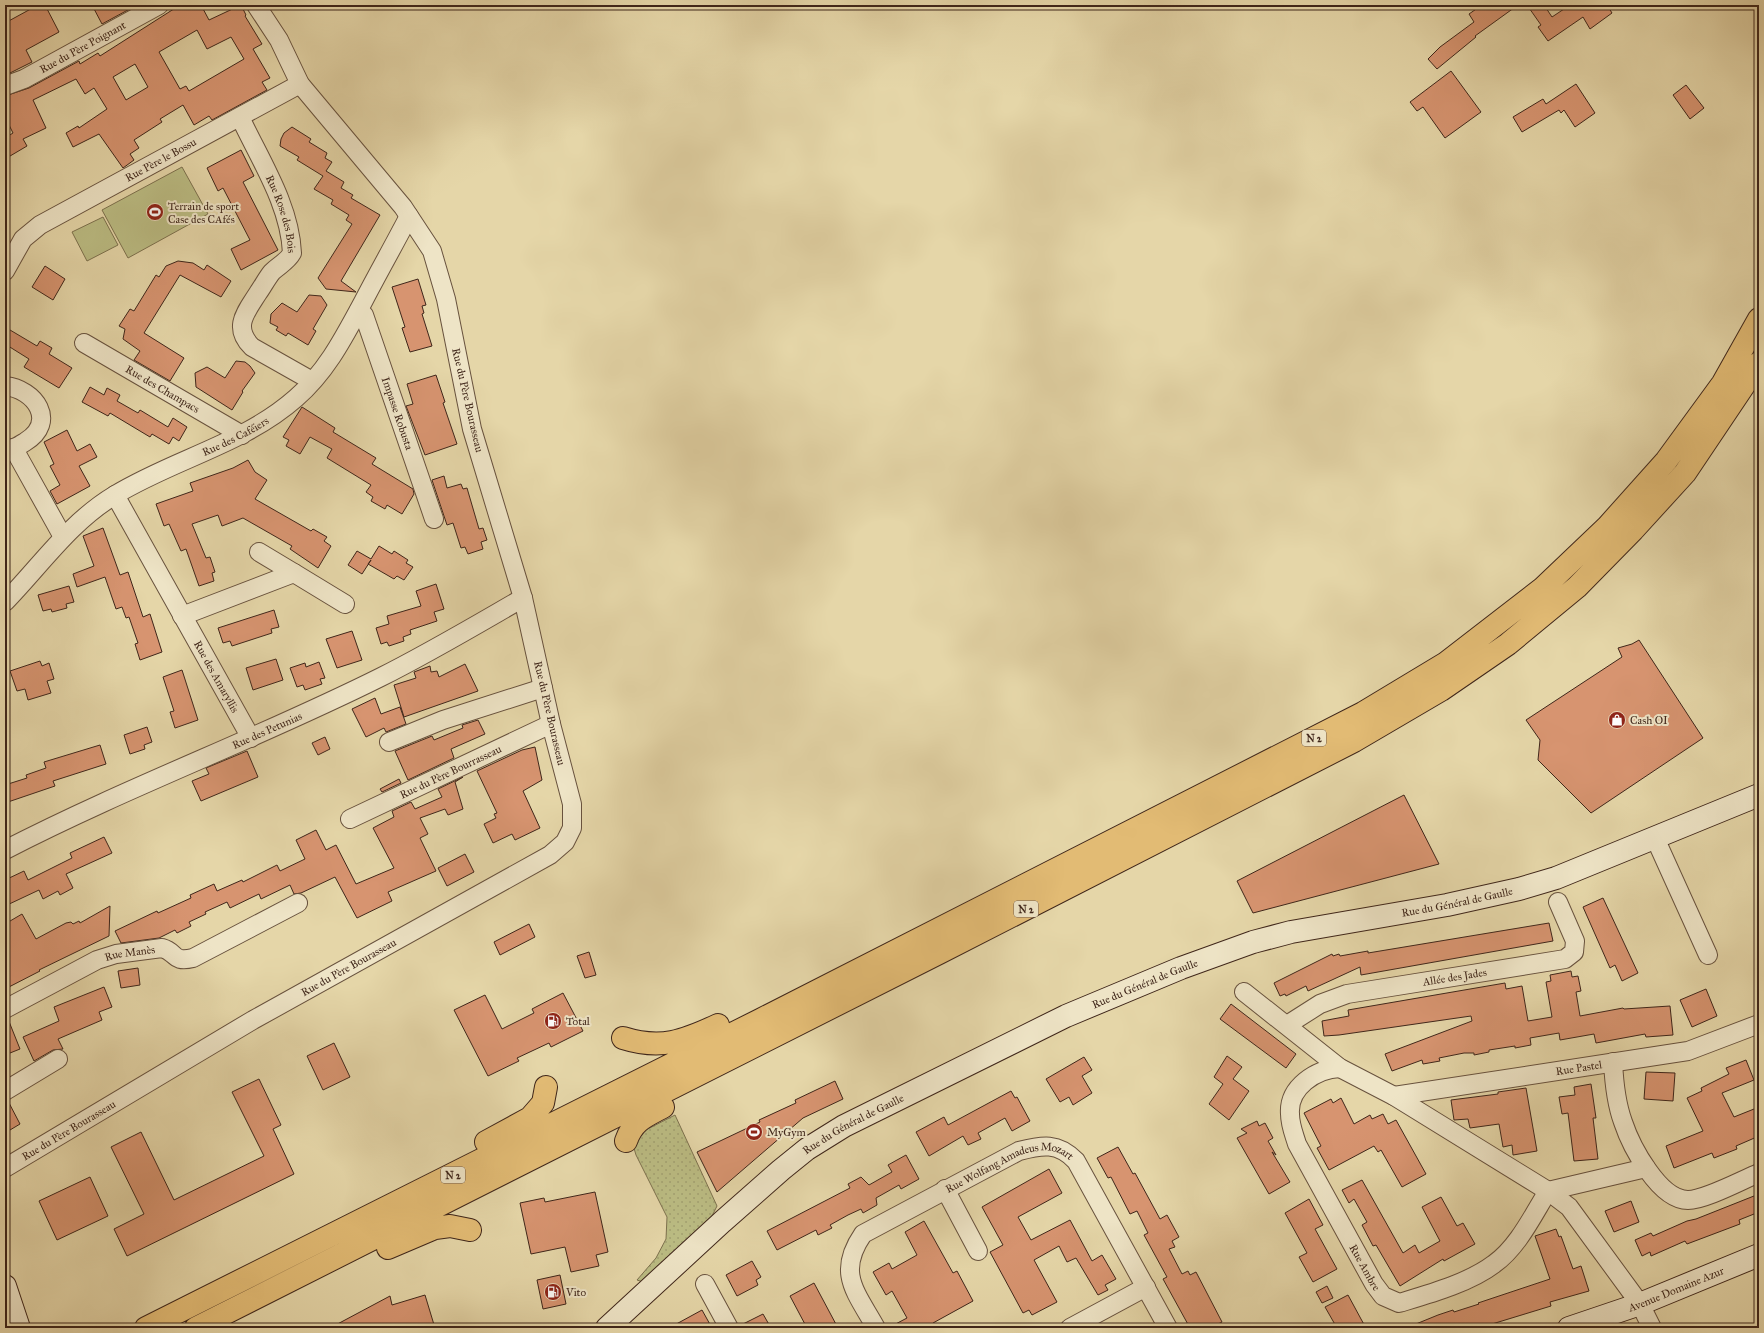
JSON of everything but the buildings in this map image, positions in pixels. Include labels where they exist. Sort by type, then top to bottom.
[{"type":"highway","name":"N 2","points":[[146,1328],[760,1020],[1363,713],[1446,663],[1543,588],[1607,527],[1675,449],[1723,383],[1759,319]]},
{"type":"highway","name":"N 2","points":[[196,1328],[939,953],[1354,741],[1440,690],[1508,644],[1577,587],[1633,530],[1685,473],[1759,363]]},
{"type":"highway","points":[[626,1142],[631,1128],[648,1115],[720,1078],[939,953]]},
{"type":"highway","points":[[623,1038],[641,1044],[662,1044],[692,1037],[733,1018],[760,1020]]},
{"type":"highway","points":[[343,1230],[488,1141],[530,1118],[543,1103],[546,1087]]},
{"type":"highway","points":[[320,1266],[340,1270],[412,1236],[435,1228],[450,1226],[470,1230]]},
{"type":"street","name":"Rue du Père Poignant","points":[[5,86],[24,79],[158,5]]},
{"type":"street","name":"Rue du Père Bourasseau","points":[[5,1168],[253,1020],[550,856],[565,842],[572,828],[572,804],[551,724],[523,598],[472,429],[446,299],[432,251],[409,216],[300,84],[279,40],[256,5]]},
{"type":"street","name":"Rue Père le Bossu","points":[[5,246],[23,239],[40,226],[300,84]]},
{"type":"street","name":"Rue Rose des Bois","points":[[240,117],[282,205],[292,253],[287,261],[271,273],[243,317],[242,328],[245,340],[252,347],[312,381]]},
{"type":"street","name":"Rue des Caféiers","points":[[5,602],[63,537],[86,515],[114,495],[151,475],[242,435],[275,415],[297,398],[326,366],[341,345],[409,216]]},
{"type":"street","name":"Rue Père le Bossu","points":[[5,271],[23,239]]},
{"type":"street","name":"Impasse Robusta","points":[[359,310],[364,315],[434,519]]},
{"type":"street","name":"Rue des Champacs","points":[[84,343],[242,435]]},
{"type":"street","points":[[5,386],[25,392],[33,400],[40,411],[42,425],[34,437],[10,449],[63,537]]},
{"type":"street","name":"Rue des Amaryllis","points":[[114,495],[251,738]]},
{"type":"street","points":[[259,552],[345,604]]},
{"type":"street","points":[[182,616],[294,573]]},
{"type":"street","name":"Rue des Petunias","points":[[5,850],[58,822],[251,738],[381,677],[523,598]]},
{"type":"street","points":[[389,742],[443,720],[543,688]]},
{"type":"street","name":"Rue du Père Bourrasseau","points":[[350,819],[551,724]]},
{"type":"street","name":"Rue du Général de Gaulle","points":[[607,1328],[728,1217],[807,1149],[850,1123],[1066,1016],[1180,968],[1254,942],[1291,932],[1446,905],[1519,889],[1556,878],[1759,795]]},
{"type":"street","points":[[1656,838],[1708,955]]},
{"type":"street","name":"Allée des Jades","points":[[1288,1025],[1320,1004],[1347,994],[1565,959],[1574,952],[1575,941],[1558,902]]},
{"type":"street","name":"Rue Manès","points":[[5,1009],[97,960],[116,954],[162,948],[168,949],[176,958],[184,960],[193,958],[298,903]]},
{"type":"street","points":[[1244,992],[1288,1025],[1340,1068],[1394,1096],[1548,1190],[1569,1207],[1640,1304],[1652,1328]]},
{"type":"street","name":"Rue Pastel","points":[[1394,1096],[1688,1051],[1759,1024]]},
{"type":"street","points":[[5,1091],[58,1060]]},
{"type":"street","points":[[1613,1062],[1615,1090],[1623,1122],[1646,1168],[1671,1195],[1687,1200],[1699,1199],[1759,1173]]},
{"type":"street","name":"Rue Ambre","points":[[1340,1068],[1326,1069],[1314,1074],[1300,1086],[1292,1099],[1289,1112],[1292,1129],[1301,1152],[1374,1284],[1383,1296],[1399,1303],[1461,1282],[1495,1264],[1515,1242],[1548,1190]]},
{"type":"street","name":"Rue Wolfang Amadeus Mozart","points":[[876,1328],[854,1287],[850,1274],[849,1262],[854,1248],[863,1234],[945,1189],[1019,1151],[1038,1146],[1066,1150],[1076,1161],[1168,1328]]},
{"type":"street","points":[[1548,1190],[1646,1168]]},
{"type":"street","points":[[945,1189],[978,1251]]},
{"type":"street","name":"Avenue Domaine Azur","points":[[1569,1328],[1640,1304],[1759,1255]]},
{"type":"street","points":[[705,1284],[730,1328]]},
{"type":"street","points":[[5,1286],[19,1328]]},
{"type":"street","points":[[1070,1328],[1146,1287]]},
{"type":"green space","name":"Terrain de sport Case des CAfés","points":[[182,167],[208,214],[128,258],[102,210]]},
{"type":"green space","points":[[103,217],[118,245],[87,261],[72,232]]},
{"type":"green space","points":[[675,1115],[717,1206],[712,1216],[643,1282],[637,1280],[656,1258],[666,1239],[667,1217],[636,1155],[633,1145],[640,1133]]},
{"type":"place","name":"Terrain de sport Case des CAfés","points":[[155,212]]},
{"type":"place","name":"Cash OI","points":[[1617,720]]},
{"type":"place","name":"Total","points":[[553,1021]]},
{"type":"place","name":"MyGym","points":[[754,1132]]},
{"type":"place","name":"Vito","points":[[553,1292]]}]
